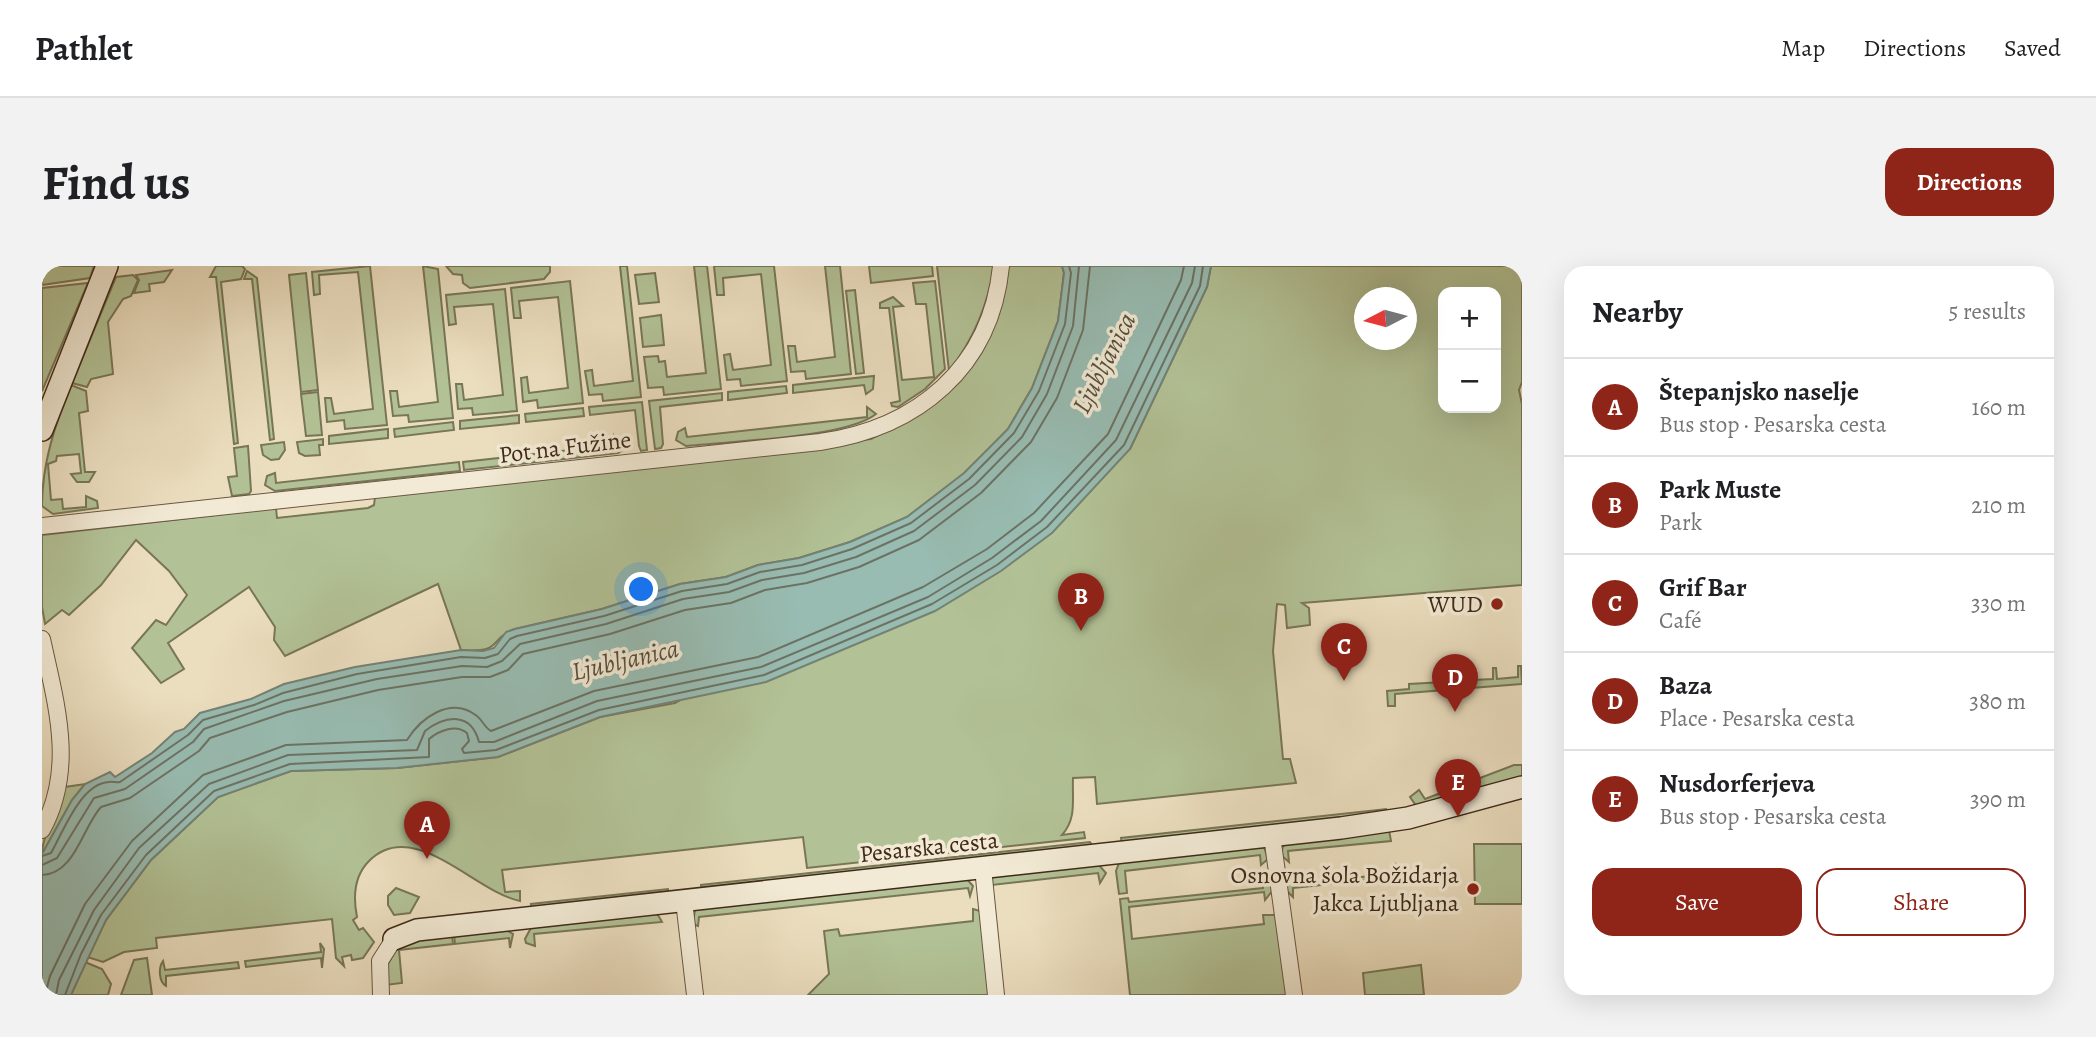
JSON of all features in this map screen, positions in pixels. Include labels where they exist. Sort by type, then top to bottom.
[{"type":"street","points":[[42,430],[107,266]]},
{"type":"street","name":"Pot na Fužine","points":[[42,526],[820,442],[861,434],[914,411],[956,374],[986,325],[1001,266]]},
{"type":"street","points":[[42,639],[63,752],[59,787],[42,830]]},
{"type":"street","name":"Pesarska cesta","points":[[380,992],[380,961],[384,949],[394,939],[418,930],[1272,836],[1408,818],[1522,787]]},
{"type":"street","points":[[1272,836],[1294,995]]},
{"type":"street","points":[[983,868],[996,995]]},
{"type":"street","points":[[684,901],[695,995]]},
{"type":"green space","points":[[44,266],[94,266],[90,278],[42,285]]},
{"type":"green space","points":[[216,266],[242,266],[245,269],[241,279],[221,282],[238,443],[234,444],[216,277],[210,277]]},
{"type":"green space","points":[[370,266],[387,425],[345,429],[344,420],[327,422],[325,398],[331,398],[334,414],[373,409],[358,272],[319,275],[320,294],[314,295],[312,272]]},
{"type":"green space","points":[[423,266],[438,269],[453,418],[409,422],[408,415],[393,416],[390,391],[397,391],[399,407],[438,402]]},
{"type":"green space","points":[[446,266],[550,266],[550,272],[544,279],[470,288],[463,283],[462,275],[453,274]]},
{"type":"green space","points":[[620,266],[627,266],[641,397],[603,401],[602,394],[589,395],[585,371],[592,370],[594,386],[633,381]]},
{"type":"green space","points":[[694,266],[707,266],[721,389],[664,395],[663,387],[648,388],[644,357],[658,356],[659,362],[665,361],[667,377],[706,373]]},
{"type":"green space","points":[[714,266],[774,266],[787,381],[741,386],[740,379],[727,380],[724,355],[730,354],[733,370],[771,365],[761,274],[723,278],[724,295],[717,295]]},
{"type":"green space","points":[[825,266],[840,266],[851,374],[806,379],[805,371],[791,372],[788,346],[795,346],[797,362],[835,357]]},
{"type":"green space","points":[[869,266],[932,266],[933,276],[871,283]]},
{"type":"green space","points":[[937,266],[994,266],[979,322],[949,371]]},
{"type":"green space","points":[[1007,266],[1062,266],[1064,273],[1058,321],[1032,388],[1008,429],[964,474],[907,517],[850,542],[799,558],[758,565],[726,577],[680,584],[602,609],[515,629],[490,647],[475,650],[461,650],[438,584],[285,656],[274,640],[275,627],[249,587],[168,643],[184,669],[161,683],[132,648],[156,620],[166,625],[187,595],[169,571],[136,540],[101,585],[69,615],[62,610],[45,624],[42,607],[42,535],[276,508],[277,518],[368,508],[374,505],[375,497],[871,439],[919,414],[947,392]]},
{"type":"green space","points":[[1211,266],[1522,266],[1522,382],[1519,390],[1522,404],[1522,585],[1302,603],[1309,608],[1310,625],[1287,628],[1285,605],[1277,604],[1273,651],[1283,759],[1290,759],[1296,783],[1097,804],[1095,777],[1073,778],[1072,815],[1062,835],[1084,832],[1085,838],[807,868],[803,837],[502,870],[505,892],[520,891],[520,901],[502,895],[424,852],[405,847],[386,849],[364,867],[356,887],[357,917],[353,920],[359,930],[363,928],[374,942],[363,958],[352,960],[351,955],[342,957],[344,966],[336,958],[332,919],[156,938],[157,948],[124,952],[103,962],[87,957],[106,920],[151,860],[218,797],[291,771],[397,768],[498,757],[600,717],[675,703],[1130,449],[1207,287]]},
{"type":"green space","points":[[172,270],[164,282],[149,284],[150,291],[134,293],[139,280],[136,275]]},
{"type":"green space","points":[[247,271],[257,278],[274,439],[270,440],[252,279],[244,279]]},
{"type":"green space","points":[[306,273],[318,390],[301,392],[289,275]]},
{"type":"green space","points":[[655,273],[659,302],[639,304],[635,275]]},
{"type":"green space","points":[[133,275],[138,280],[131,296],[123,299],[108,322],[113,374],[91,379],[87,387],[72,383],[116,277]]},
{"type":"green space","points":[[570,281],[583,403],[538,408],[537,400],[523,402],[521,378],[527,377],[529,393],[568,388],[558,297],[519,301],[521,318],[514,318],[511,288]]},
{"type":"green space","points":[[935,281],[945,369],[925,389],[898,407],[892,406],[891,403],[900,401],[889,308],[880,308],[880,303],[893,297],[903,306],[893,307],[902,380],[934,377],[926,304],[916,304],[913,283]]},
{"type":"green space","points":[[88,283],[42,391],[42,288]]},
{"type":"green space","points":[[505,289],[517,411],[473,415],[472,408],[458,409],[456,384],[462,384],[464,400],[503,395],[493,304],[454,307],[456,324],[449,325],[446,295]]},
{"type":"green space","points":[[855,290],[864,373],[856,374],[846,291]]},
{"type":"green space","points":[[661,315],[664,345],[643,347],[640,318]]},
{"type":"green space","points":[[874,376],[873,389],[866,394],[864,385],[793,393],[793,385]]},
{"type":"green space","points":[[71,385],[86,391],[88,411],[79,413],[85,472],[95,472],[89,482],[77,482],[71,474],[81,473],[79,454],[57,456],[56,461],[48,464],[51,500],[62,499],[63,509],[86,507],[86,496],[97,501],[98,508],[53,514],[42,506],[44,475],[55,429]]},
{"type":"green space","points":[[786,386],[787,393],[728,400],[728,392]]},
{"type":"green space","points":[[318,392],[322,435],[306,436],[301,394]]},
{"type":"green space","points":[[722,393],[722,400],[660,407],[663,444],[661,448],[655,449],[649,401]]},
{"type":"green space","points":[[642,402],[647,450],[641,451],[639,446],[635,410],[590,415],[589,407]]},
{"type":"green space","points":[[867,407],[876,414],[861,422],[815,433],[686,446],[676,440],[678,432],[685,428],[687,437],[867,417]]},
{"type":"green space","points":[[583,408],[584,416],[526,422],[525,414]]},
{"type":"green space","points":[[519,415],[519,423],[460,429],[460,421]]},
{"type":"green space","points":[[453,422],[454,430],[395,437],[394,429]]},
{"type":"green space","points":[[388,429],[388,438],[329,444],[329,436]]},
{"type":"green space","points":[[614,435],[625,443],[626,448],[618,453],[464,470],[463,462],[614,445]]},
{"type":"green space","points":[[323,439],[323,445],[319,445],[320,455],[305,456],[299,453],[297,442]]},
{"type":"green space","points":[[284,442],[285,450],[279,459],[271,460],[263,455],[261,445]]},
{"type":"green space","points":[[248,446],[251,491],[249,494],[232,496],[228,477],[237,476],[234,448]]},
{"type":"green space","points":[[459,462],[460,471],[275,491],[265,485],[267,476],[275,473],[276,483]]},
{"type":"green space","points":[[1518,666],[1521,666],[1522,684],[1395,694],[1395,706],[1388,706],[1387,691],[1409,689],[1409,684],[1444,682],[1444,671],[1447,671],[1448,682],[1469,680],[1469,669],[1473,680],[1493,679],[1493,668],[1496,668],[1497,679],[1518,677]]},
{"type":"green space","points":[[1514,765],[1522,765],[1522,779],[1417,807],[1410,797],[1419,790],[1425,799]]},
{"type":"green space","points":[[85,784],[72,800],[42,854],[45,838],[65,787]]},
{"type":"green space","points":[[1386,809],[1386,814],[1122,845],[1121,838]]},
{"type":"green space","points":[[1389,830],[1391,841],[1288,851],[1289,862],[1281,855],[1283,846],[1291,841]]},
{"type":"green space","points":[[1090,842],[1094,848],[702,891],[701,885]]},
{"type":"green space","points":[[1474,844],[1522,844],[1522,904],[1475,904]]},
{"type":"green space","points":[[1264,847],[1268,859],[1261,865],[1260,855],[1125,871],[1127,893],[1119,894],[1116,871],[1119,863]]},
{"type":"green space","points":[[1098,864],[1106,873],[1100,883],[1098,873],[992,885],[991,875]]},
{"type":"green space","points":[[1396,865],[1404,874],[1399,884],[1397,877],[1293,888],[1293,897],[1286,890],[1286,882],[1291,877],[1292,885],[1396,873]]},
{"type":"green space","points":[[966,878],[973,886],[970,896],[968,888],[699,917],[698,926],[693,924],[695,909]]},
{"type":"green space","points":[[1263,879],[1273,890],[1265,900],[1264,892],[1129,907],[1132,939],[1264,924],[1263,915],[1277,915],[1290,995],[1130,995],[1120,899],[1128,898],[1129,902],[1263,888]]},
{"type":"green space","points":[[396,888],[419,897],[410,913],[394,915],[388,905],[388,896]]},
{"type":"green space","points":[[668,889],[669,895],[532,910],[531,904]]},
{"type":"green space","points":[[973,909],[980,911],[992,995],[808,995],[829,974],[824,931],[838,929],[840,936],[973,921]]},
{"type":"green space","points":[[649,912],[658,915],[662,922],[534,934],[535,946],[526,943],[525,939],[532,926]]},
{"type":"green space","points":[[504,929],[513,934],[510,948],[509,938],[455,944],[454,934]]},
{"type":"green space","points":[[452,935],[453,944],[399,950],[402,983],[386,985],[385,969],[400,943]]},
{"type":"green space","points":[[320,943],[324,949],[322,968],[321,958],[246,967],[245,961],[321,952]]},
{"type":"green space","points":[[147,958],[152,995],[121,995],[134,960]]},
{"type":"green space","points":[[163,961],[165,970],[238,962],[239,968],[166,976],[166,986],[160,975]]},
{"type":"green space","points":[[85,962],[102,969],[111,984],[108,995],[71,995]]},
{"type":"green space","points":[[1421,965],[1424,995],[1365,995],[1363,973]]},
{"type":"water","name":"Ljubljanica","points":[[1062,266],[1211,266],[1207,287],[1130,449],[1052,533],[1001,571],[935,611],[766,682],[600,717],[498,757],[397,768],[291,771],[218,797],[151,860],[106,920],[71,995],[42,995],[42,854],[72,800],[85,784],[110,772],[115,777],[152,753],[175,732],[184,729],[200,713],[251,699],[284,684],[355,667],[461,650],[483,651],[494,648],[506,632],[515,629],[602,609],[680,584],[726,577],[758,565],[799,558],[850,542],[907,517],[964,473],[1008,429],[1032,388],[1058,321],[1064,273]]},
{"type":"place","name":"WUD","points":[[1497,604]]},
{"type":"place","name":"Park Muste","points":[[1081,631]]},
{"type":"place","name":"Grif Bar","points":[[1344,681]]},
{"type":"place","name":"Baza","points":[[1455,712]]},
{"type":"place","name":"Nusdorferjeva","points":[[1458,817]]},
{"type":"place","name":"Štepanjsko naselje","points":[[427,859]]},
{"type":"place","name":"Osnovna šola Božidarja Jakca Ljubljana","points":[[1473,889]]}]
